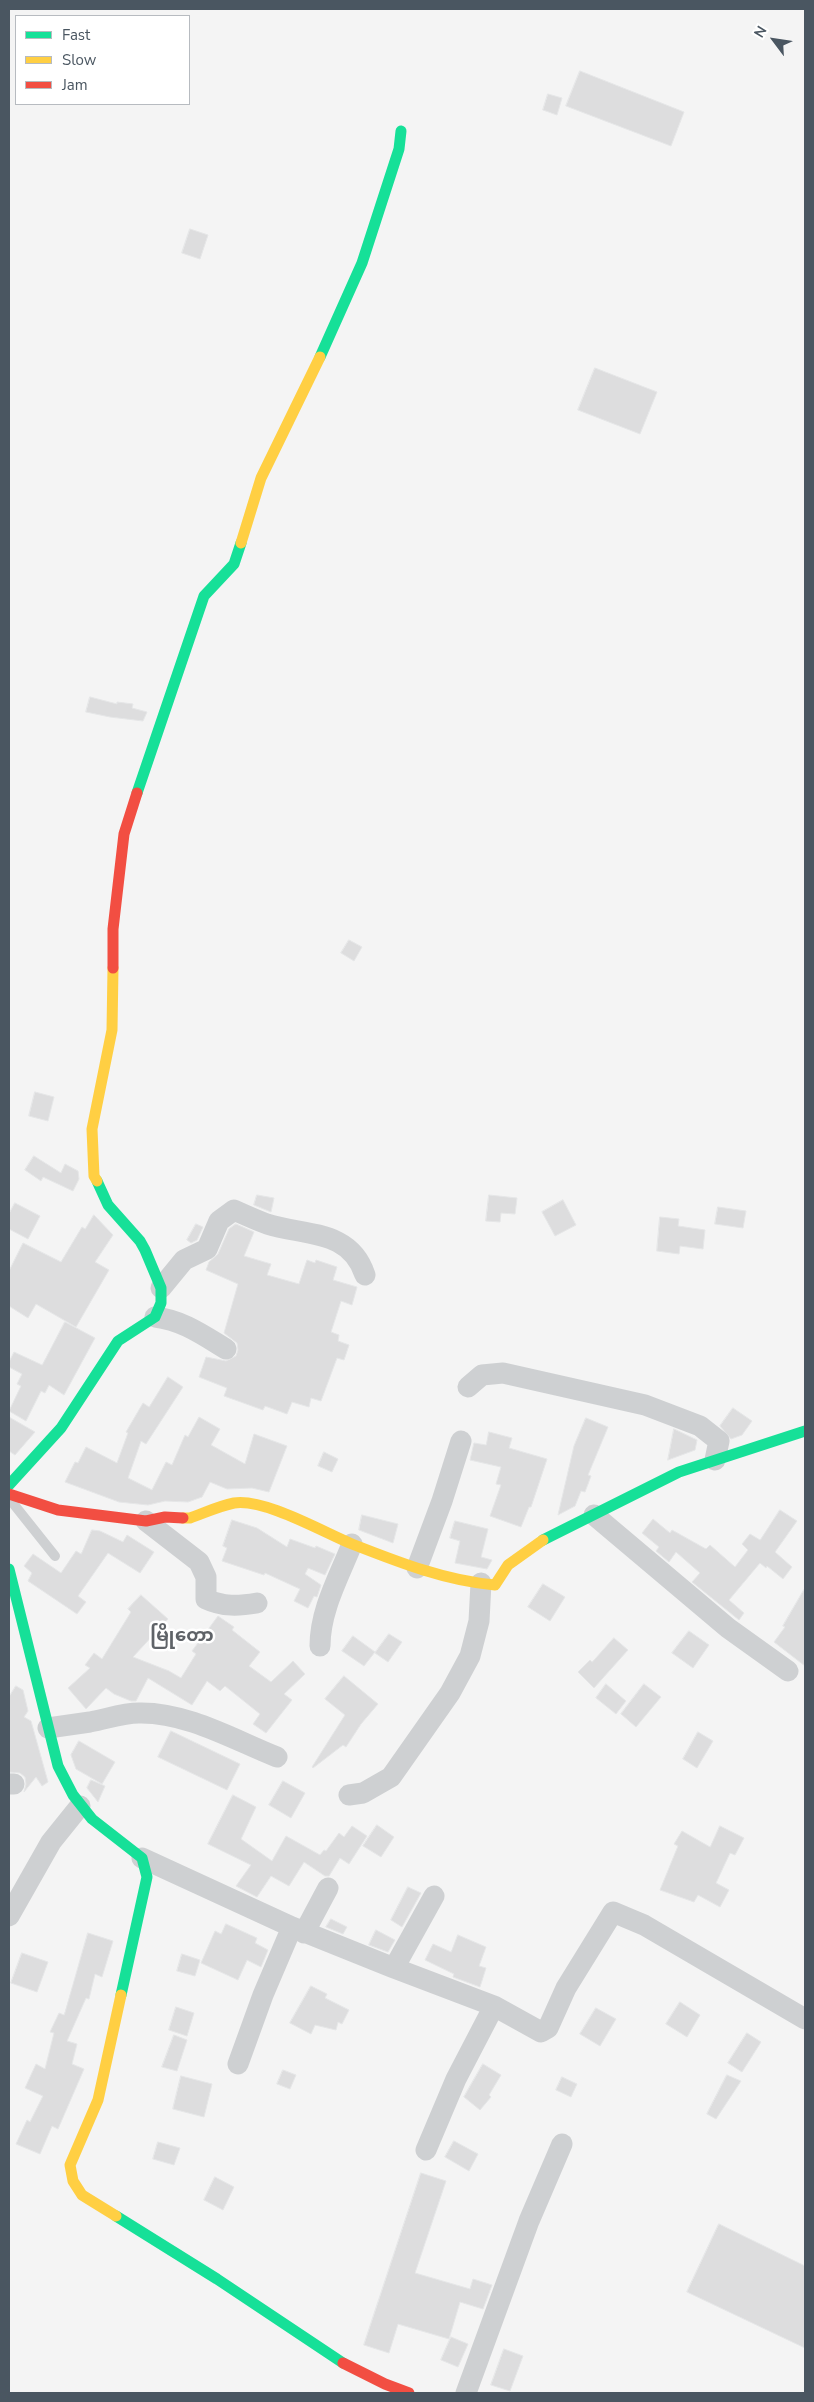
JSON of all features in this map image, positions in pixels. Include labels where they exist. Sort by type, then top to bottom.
[{"type":"street","points":[[9,1485],[61,1428],[118,1341],[155,1317],[161,1303],[161,1288],[140,1241],[108,1205],[94,1176],[92,1128],[112,1030],[113,929],[124,834],[152,743],[204,596],[234,564],[261,478],[308,385],[362,263],[399,149],[401,131]]},
{"type":"street","points":[[161,1288],[184,1260],[207,1249],[220,1221],[234,1210],[268,1224],[309,1232],[340,1242],[361,1262],[365,1275]]},
{"type":"street","points":[[155,1317],[169,1319],[187,1326],[226,1350]]},
{"type":"street","points":[[468,1387],[482,1375],[503,1373],[645,1405],[700,1426],[718,1441],[715,1460]]},
{"type":"street","points":[[9,1494],[58,1510],[146,1520],[165,1517],[190,1518],[234,1503],[251,1504],[268,1508],[352,1544],[417,1568],[470,1583],[495,1586],[508,1565],[544,1539],[679,1472],[805,1431]]},
{"type":"street","points":[[417,1568],[442,1501],[461,1441]]},
{"type":"street","points":[[594,1515],[728,1628],[788,1671]]},
{"type":"street","points":[[146,1520],[199,1562],[206,1577],[206,1599],[236,1606],[257,1603]]},
{"type":"street","points":[[320,1646],[320,1627],[324,1614],[352,1544]]},
{"type":"street","points":[[9,1569],[48,1728],[66,1786],[80,1806],[111,1837],[142,1858],[298,1930],[494,2006],[541,2032],[548,2028],[566,1988],[613,1912],[644,1925],[805,2019]]},
{"type":"street","points":[[349,1795],[363,1793],[391,1777],[450,1693],[470,1656],[478,1622],[481,1583]]},
{"type":"street","points":[[48,1728],[140,1712],[168,1715],[192,1722],[277,1757]]},
{"type":"street","points":[[9,1916],[51,1842],[80,1806]]},
{"type":"street","points":[[142,1858],[147,1877],[128,1970],[98,2100],[70,2165],[73,2181],[82,2194],[235,2290],[348,2367],[391,2387],[409,2393]]},
{"type":"street","points":[[238,2064],[263,1994],[298,1930],[328,1888]]},
{"type":"street","points":[[394,1968],[434,1896]]},
{"type":"street","points":[[426,2150],[456,2079],[494,2006]]},
{"type":"street","points":[[466,2393],[529,2221],[562,2144]]},
{"type":"lane","points":[[9,1498],[55,1556]]},
{"type":"building","points":[[580,71],[684,112],[671,146],[566,106]]},
{"type":"building","points":[[548,94],[562,98],[557,115],[543,110]]},
{"type":"building","points":[[190,229],[208,235],[200,259],[182,253]]},
{"type":"building","points":[[595,368],[657,392],[640,434],[578,410]]},
{"type":"building","points":[[90,697],[117,704],[117,702],[133,704],[132,708],[147,712],[143,721],[86,712]]},
{"type":"building","points":[[349,940],[362,947],[354,961],[341,953]]},
{"type":"building","points":[[35,1092],[54,1097],[48,1121],[29,1116]]},
{"type":"building","points":[[34,1156],[61,1173],[65,1164],[78,1171],[79,1179],[73,1191],[43,1177],[41,1181],[25,1170]]},
{"type":"building","points":[[257,1195],[274,1198],[271,1212],[254,1205]]},
{"type":"building","points":[[489,1195],[517,1198],[515,1214],[501,1213],[500,1222],[486,1221]]},
{"type":"building","points":[[563,1200],[576,1225],[555,1236],[542,1212]]},
{"type":"building","points":[[15,1203],[40,1216],[28,1239],[9,1229],[9,1214]]},
{"type":"building","points":[[718,1207],[746,1211],[743,1228],[715,1224]]},
{"type":"building","points":[[94,1215],[113,1235],[95,1262],[109,1270],[76,1327],[36,1304],[28,1318],[9,1306],[9,1271],[23,1243],[61,1262],[82,1227],[85,1229]]},
{"type":"building","points":[[660,1217],[679,1219],[678,1226],[705,1230],[703,1249],[680,1246],[679,1254],[657,1251]]},
{"type":"building","points":[[196,1224],[203,1227],[197,1240],[191,1243],[187,1240]]},
{"type":"building","points":[[236,1224],[254,1232],[244,1256],[271,1264],[267,1275],[299,1284],[307,1260],[315,1263],[316,1260],[337,1267],[333,1280],[357,1287],[352,1305],[341,1301],[331,1332],[339,1335],[338,1341],[349,1345],[344,1360],[337,1358],[321,1401],[311,1398],[309,1407],[292,1402],[287,1414],[265,1406],[263,1410],[224,1396],[227,1388],[199,1377],[206,1357],[226,1361],[236,1356],[238,1350],[237,1343],[224,1333],[238,1284],[206,1270],[209,1262],[218,1254],[229,1229]]},
{"type":"building","points":[[65,1322],[95,1338],[64,1395],[49,1385],[45,1393],[41,1391],[26,1421],[9,1411],[21,1386],[17,1384],[22,1374],[9,1367],[9,1362],[14,1352],[42,1365]]},
{"type":"building","points":[[168,1377],[183,1387],[146,1444],[141,1441],[128,1478],[152,1490],[166,1462],[172,1465],[185,1435],[188,1437],[199,1417],[220,1429],[211,1445],[245,1464],[254,1434],[287,1446],[269,1492],[252,1488],[227,1489],[210,1482],[202,1497],[188,1502],[165,1501],[148,1505],[119,1502],[65,1482],[75,1462],[78,1463],[86,1447],[117,1463],[128,1433],[126,1432],[143,1403],[149,1407]]},
{"type":"building","points":[[733,1408],[752,1421],[742,1435],[731,1439],[720,1426]]},
{"type":"building","points":[[9,1417],[35,1432],[15,1455],[9,1451]]},
{"type":"building","points":[[586,1418],[608,1427],[588,1475],[591,1476],[585,1492],[581,1491],[575,1506],[558,1515],[574,1446]]},
{"type":"building","points":[[674,1429],[697,1440],[695,1450],[668,1460]]},
{"type":"building","points":[[489,1432],[512,1438],[509,1448],[547,1459],[531,1507],[529,1507],[521,1527],[490,1516],[501,1485],[496,1484],[501,1467],[470,1460],[474,1443],[486,1445]]},
{"type":"building","points":[[324,1452],[338,1459],[332,1472],[318,1466]]},
{"type":"building","points":[[780,1510],[797,1521],[775,1552],[792,1567],[783,1579],[767,1566],[766,1568],[760,1563],[729,1600],[744,1613],[739,1620],[692,1582],[700,1573],[676,1552],[669,1562],[656,1551],[659,1547],[642,1533],[653,1519],[670,1533],[672,1530],[706,1549],[710,1545],[735,1567],[748,1550],[742,1544],[750,1534],[760,1540]]},
{"type":"building","points":[[362,1515],[398,1524],[393,1543],[359,1530]]},
{"type":"building","points":[[232,1520],[257,1528],[287,1547],[290,1539],[315,1548],[316,1546],[335,1554],[325,1575],[308,1568],[305,1574],[321,1585],[317,1597],[314,1596],[308,1608],[294,1601],[300,1589],[265,1573],[264,1575],[222,1561],[227,1548],[223,1546]]},
{"type":"building","points":[[455,1521],[488,1529],[481,1557],[492,1560],[487,1569],[455,1563],[460,1541],[450,1538]]},
{"type":"building","points":[[92,1530],[100,1531],[123,1542],[127,1535],[154,1552],[140,1573],[108,1553],[78,1596],[86,1602],[77,1614],[28,1581],[32,1573],[24,1566],[33,1554],[61,1573],[76,1551],[81,1554]]},
{"type":"building","points":[[543,1584],[565,1597],[550,1621],[528,1607]]},
{"type":"building","points":[[805,1588],[805,1666],[774,1642],[785,1627],[783,1626]]},
{"type":"building","points":[[141,1595],[168,1619],[133,1657],[169,1671],[181,1678],[196,1654],[192,1651],[218,1616],[234,1627],[232,1630],[260,1652],[249,1666],[271,1682],[293,1661],[305,1674],[284,1694],[292,1700],[266,1733],[253,1724],[260,1714],[225,1686],[220,1691],[207,1681],[192,1705],[148,1678],[136,1701],[131,1701],[114,1694],[106,1688],[86,1709],[68,1688],[90,1668],[85,1665],[94,1653],[102,1659],[131,1612],[128,1609]]},
{"type":"building","points":[[689,1631],[709,1645],[693,1668],[672,1653]]},
{"type":"building","points":[[389,1634],[402,1642],[388,1662],[375,1653]]},
{"type":"building","points":[[353,1636],[375,1652],[364,1666],[342,1651]]},
{"type":"building","points":[[614,1638],[628,1650],[594,1688],[578,1672],[590,1660],[592,1662]]},
{"type":"building","points":[[344,1676],[378,1704],[361,1724],[346,1747],[343,1745],[313,1768],[345,1715],[325,1699]]},
{"type":"building","points":[[606,1684],[626,1701],[616,1714],[596,1698]]},
{"type":"building","points":[[644,1684],[661,1697],[636,1727],[621,1714]]},
{"type":"building","points":[[16,1686],[23,1690],[28,1711],[24,1717],[31,1721],[48,1782],[42,1786],[36,1777],[24,1792],[25,1777],[20,1773],[9,1772],[9,1697]]},
{"type":"building","points":[[171,1731],[240,1764],[227,1790],[158,1757]]},
{"type":"building","points":[[698,1732],[713,1741],[697,1768],[683,1759]]},
{"type":"building","points":[[79,1741],[115,1762],[102,1784],[76,1769],[71,1755]]},
{"type":"building","points":[[91,1780],[105,1786],[98,1802],[87,1788]]},
{"type":"building","points":[[283,1781],[305,1793],[291,1818],[269,1805]]},
{"type":"building","points":[[233,1795],[256,1807],[241,1839],[272,1861],[286,1836],[320,1855],[324,1850],[326,1851],[339,1833],[344,1837],[352,1826],[367,1836],[349,1864],[340,1858],[329,1876],[325,1876],[304,1862],[289,1886],[271,1876],[257,1897],[236,1886],[251,1865],[208,1844]]},
{"type":"building","points":[[377,1825],[394,1837],[381,1857],[363,1846]]},
{"type":"building","points":[[720,1826],[744,1838],[735,1855],[730,1853],[716,1883],[729,1890],[720,1907],[698,1895],[694,1902],[660,1890],[678,1846],[674,1844],[682,1831],[710,1847]]},
{"type":"building","points":[[408,1887],[421,1893],[402,1927],[391,1920]]},
{"type":"building","points":[[331,1919],[347,1927],[343,1934],[326,1927]]},
{"type":"building","points":[[226,1924],[257,1938],[255,1943],[268,1950],[261,1967],[247,1960],[238,1980],[201,1963],[215,1931],[221,1934]]},
{"type":"building","points":[[376,1930],[395,1940],[388,1952],[369,1945]]},
{"type":"building","points":[[88,1933],[113,1941],[102,1977],[95,1974],[89,1999],[86,1998],[67,2041],[77,2044],[72,2064],[84,2069],[58,2129],[52,2126],[40,2154],[16,2144],[27,2120],[30,2122],[43,2096],[25,2088],[36,2064],[45,2069],[54,2033],[50,2032],[59,2013],[64,2015]]},
{"type":"building","points":[[458,1935],[486,1947],[479,1966],[486,1968],[480,1987],[453,1977],[454,1974],[425,1960],[433,1944],[451,1952]]},
{"type":"building","points":[[22,1953],[48,1962],[37,1992],[11,1983]]},
{"type":"building","points":[[182,1954],[200,1960],[195,1976],[177,1971]]},
{"type":"building","points":[[311,1986],[327,1994],[325,1998],[349,2010],[342,2024],[338,2022],[336,2030],[315,2025],[311,2034],[290,2023]]},
{"type":"building","points":[[680,2002],[700,2015],[687,2037],[666,2024]]},
{"type":"building","points":[[176,2007],[194,2013],[187,2036],[169,2030]]},
{"type":"building","points":[[596,2008],[616,2019],[600,2046],[580,2034]]},
{"type":"building","points":[[747,2033],[761,2042],[742,2072],[728,2063]]},
{"type":"building","points":[[174,2035],[187,2040],[177,2071],[162,2067]]},
{"type":"building","points":[[483,2064],[501,2075],[489,2095],[491,2097],[480,2110],[464,2097]]},
{"type":"building","points":[[283,2070],[296,2075],[290,2089],[277,2084]]},
{"type":"building","points":[[727,2075],[741,2081],[716,2119],[707,2114]]},
{"type":"building","points":[[181,2076],[212,2084],[204,2117],[173,2109]]},
{"type":"building","points":[[562,2077],[577,2084],[571,2097],[556,2090]]},
{"type":"building","points":[[454,2141],[478,2154],[469,2171],[445,2157]]},
{"type":"building","points":[[158,2142],[180,2148],[174,2165],[153,2159]]},
{"type":"building","points":[[421,2173],[446,2181],[415,2273],[470,2289],[473,2279],[492,2285],[483,2309],[460,2302],[449,2339],[398,2324],[389,2353],[364,2345]]},
{"type":"building","points":[[215,2177],[234,2187],[223,2210],[204,2200]]},
{"type":"building","points":[[719,2224],[805,2266],[805,2348],[687,2292]]},
{"type":"building","points":[[451,2337],[468,2344],[458,2367],[441,2360]]},
{"type":"building","points":[[504,2349],[523,2356],[510,2391],[491,2385]]},
{"type":"traffic: fast","points":[[320,357],[362,263],[399,149],[401,131]]},
{"type":"traffic: fast","points":[[137,793],[204,596],[234,564],[241,543]]},
{"type":"traffic: fast","points":[[9,1485],[61,1428],[118,1341],[155,1317],[161,1303],[161,1288],[145,1250],[140,1241],[108,1205],[97,1181]]},
{"type":"traffic: fast","points":[[543,1540],[679,1472],[805,1431]]},
{"type":"traffic: fast","points":[[9,1569],[58,1766],[73,1795],[92,1819],[142,1858],[147,1877],[121,1995]]},
{"type":"traffic: fast","points":[[116,2216],[217,2279],[343,2363]]},
{"type":"traffic: slow","points":[[241,543],[261,478],[320,357]]},
{"type":"traffic: slow","points":[[97,1181],[94,1176],[92,1129],[112,1030],[113,968]]},
{"type":"traffic: slow","points":[[183,1518],[190,1518],[234,1503],[261,1506],[293,1517],[352,1544],[405,1564],[440,1575],[495,1585],[508,1565],[543,1540]]},
{"type":"traffic: slow","points":[[116,2216],[82,2195],[73,2181],[70,2165],[98,2100],[121,1995]]},
{"type":"traffic: jam","points":[[113,968],[113,929],[124,834],[137,793]]},
{"type":"traffic: jam","points":[[9,1494],[58,1510],[146,1521],[165,1517],[183,1518]]},
{"type":"traffic: jam","points":[[343,2363],[385,2384],[409,2393]]},
{"type":"district","name":"မြိုတော","points":[[182,1637]]}]
